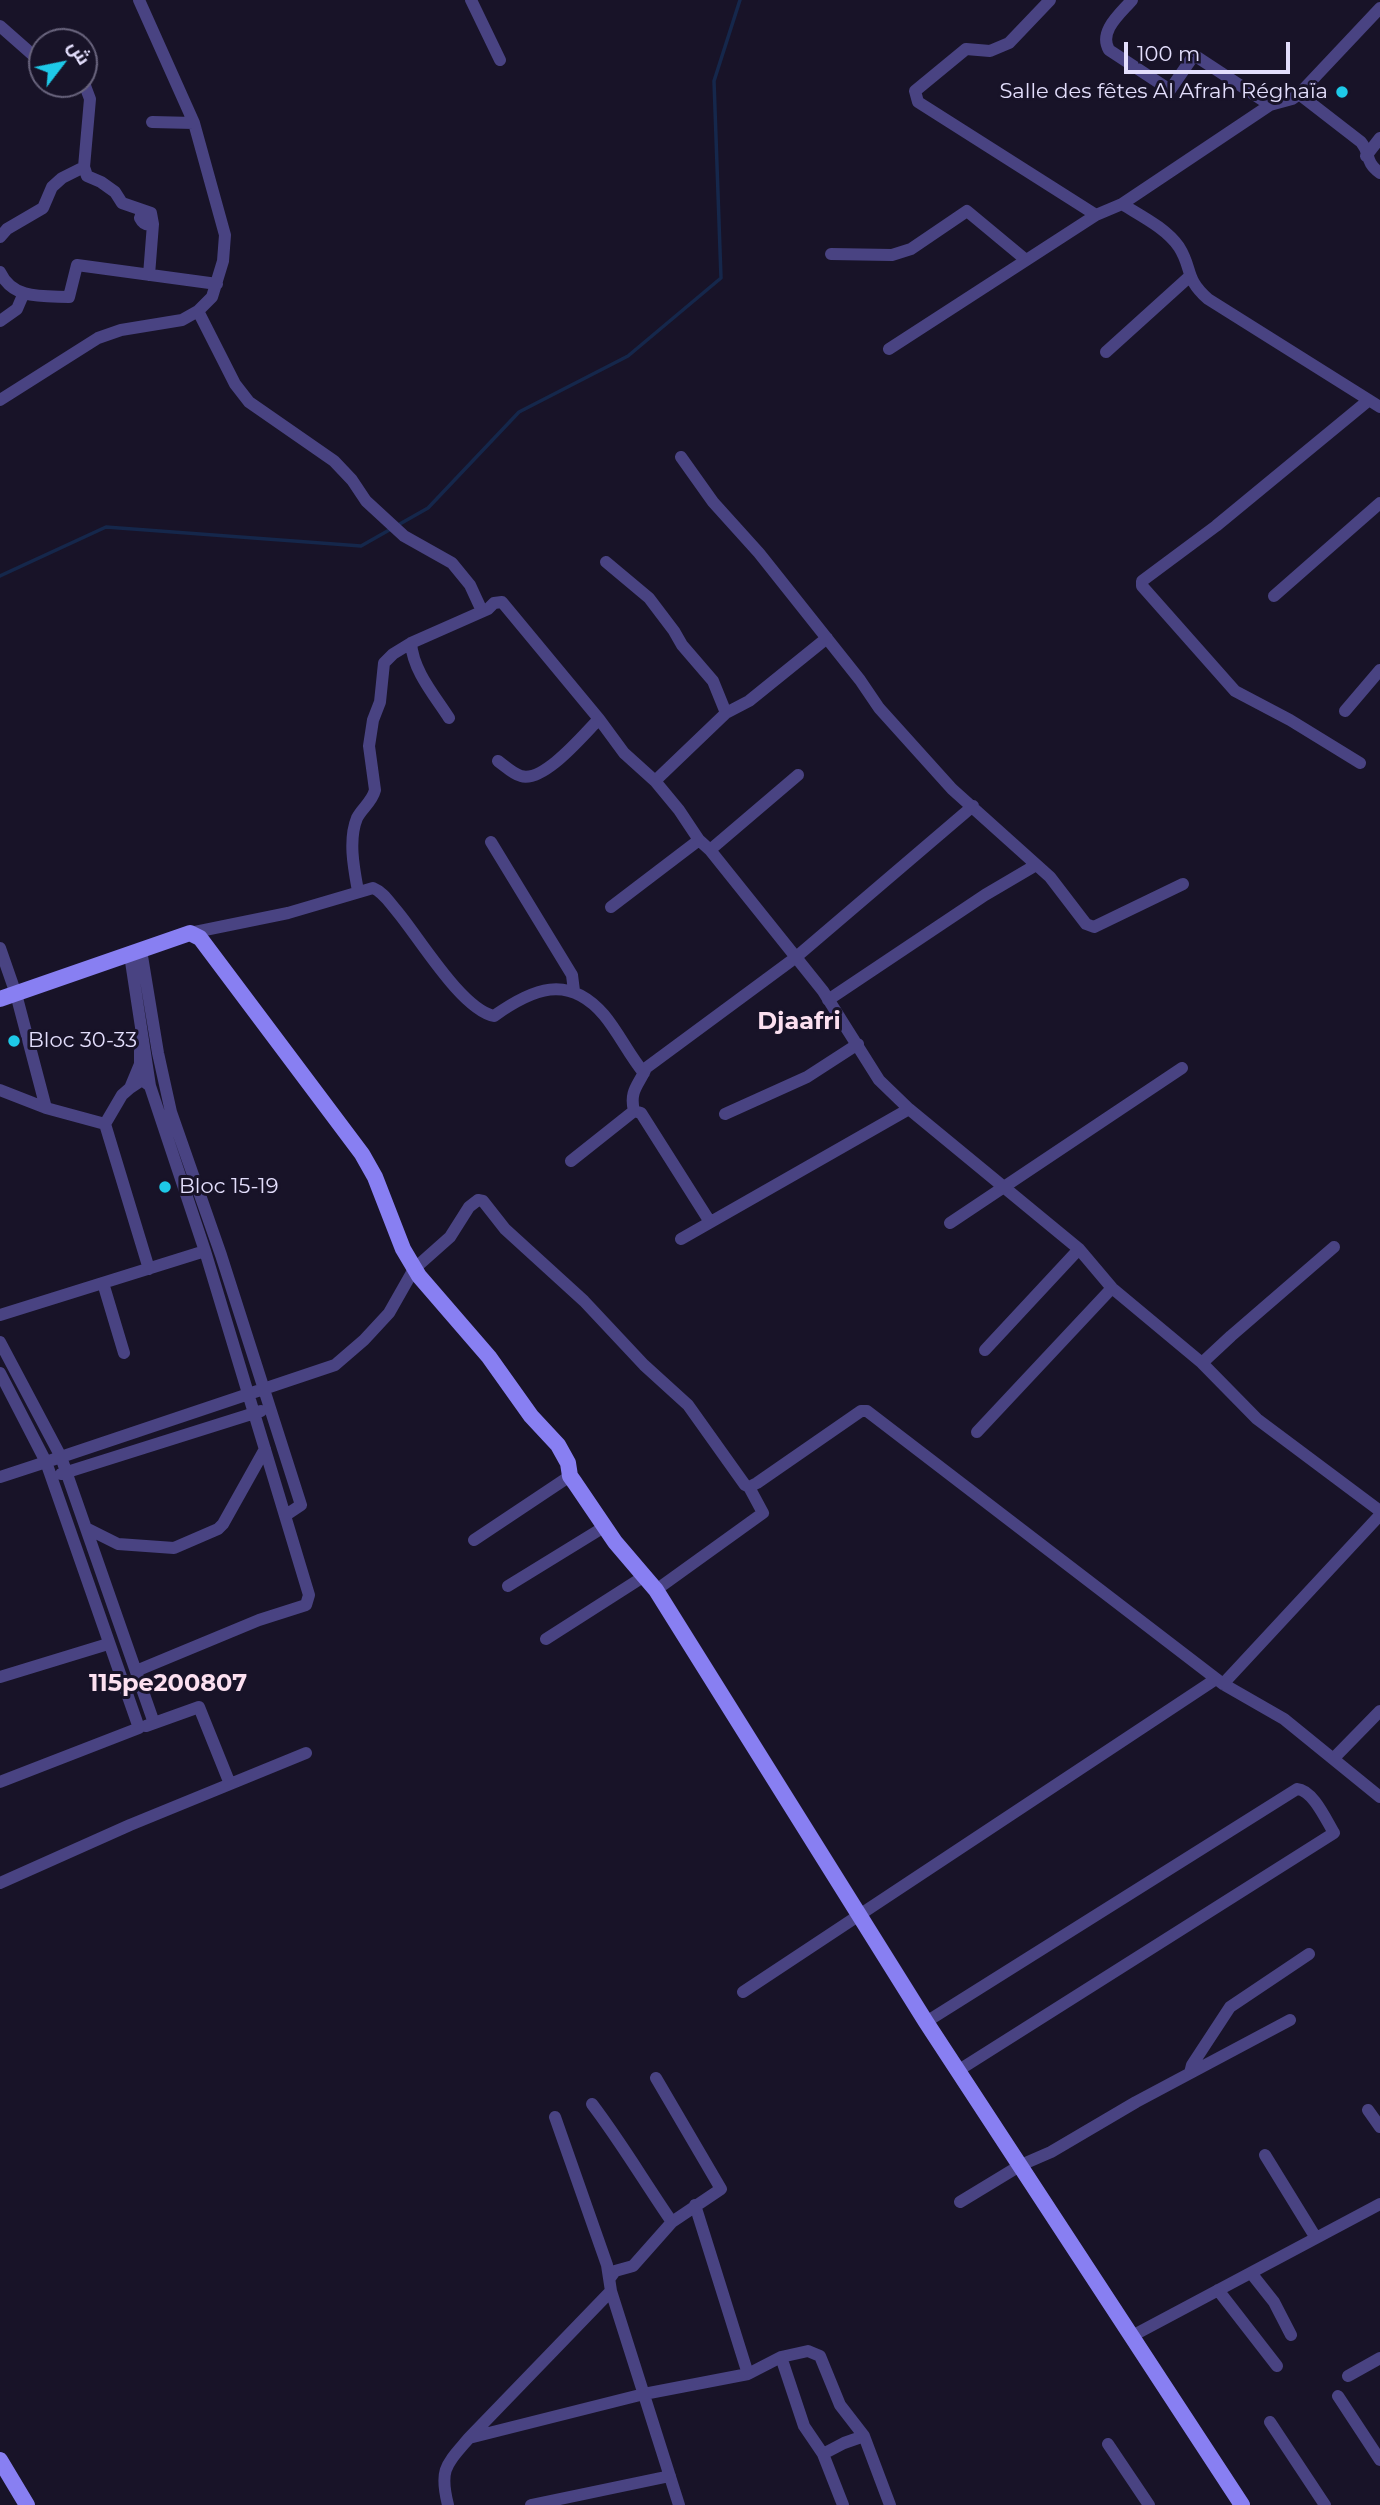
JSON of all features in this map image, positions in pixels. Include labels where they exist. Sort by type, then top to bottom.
[{"type":"street","points":[[0,400],[98,338],[121,330],[174,323],[198,311],[212,297],[223,261],[225,235],[194,123],[138,0]]},
{"type":"street","points":[[471,0],[500,60]]},
{"type":"street","points":[[1050,0],[1009,43],[990,51],[967,48],[921,84],[915,91],[915,96],[918,102],[1096,215]]},
{"type":"street","points":[[1132,0],[1110,25],[1106,39],[1109,50],[1170,90],[1194,55],[1270,106]]},
{"type":"street","points":[[889,349],[1096,215],[1122,204],[1270,106],[1292,99],[1380,8]]},
{"type":"street","points":[[0,26],[28,51]]},
{"type":"street","points":[[1299,94],[1361,142],[1370,165],[1380,173]]},
{"type":"street","points":[[90,98],[84,167],[87,176],[115,192],[122,203],[151,214],[153,224],[149,275]]},
{"type":"street","points":[[152,122],[194,123]]},
{"type":"street","points":[[1366,156],[1380,138]]},
{"type":"street","points":[[0,237],[7,229],[43,208],[52,187],[62,178],[84,167]]},
{"type":"street","points":[[1122,204],[1177,243],[1185,256],[1189,277],[1195,288],[1208,299],[1374,404],[1142,581],[1142,586],[1235,691],[1290,720],[1360,763]]},
{"type":"street","points":[[831,254],[892,255],[911,249],[967,211],[1026,260]]},
{"type":"street","points":[[0,272],[12,289],[23,295],[69,297],[77,265],[216,284]]},
{"type":"street","points":[[1106,352],[1189,277]]},
{"type":"street","points":[[0,321],[17,309],[23,295]]},
{"type":"street","points":[[198,311],[235,384],[249,402],[334,461],[352,480],[366,501],[404,536],[452,563],[470,585],[482,611]]},
{"type":"street","points":[[681,457],[713,502],[759,553],[880,708],[952,789],[1050,877],[1086,924],[1094,927],[1183,884]]},
{"type":"street","points":[[1274,596],[1380,503]]},
{"type":"street","points":[[606,562],[649,598],[682,645],[713,681],[726,713]]},
{"type":"street","points":[[358,891],[353,863],[354,835],[358,817],[375,790],[369,746],[373,720],[380,702],[384,663],[411,643],[494,603],[502,602],[624,753],[655,781],[699,840],[824,991],[879,1080],[909,1109],[1079,1249],[1112,1288],[1202,1363],[1257,1419],[1380,1513],[1219,1681],[858,1914],[743,1992]]},
{"type":"street","points":[[655,781],[726,713],[749,701],[827,638]]},
{"type":"street","points":[[411,643],[412,654],[419,670],[449,719]]},
{"type":"street","points":[[1345,711],[1380,670]]},
{"type":"street","points":[[498,761],[520,776],[540,774],[599,719]]},
{"type":"street","points":[[710,850],[798,775]]},
{"type":"street","points":[[634,1111],[632,1107],[635,1085],[646,1068],[796,958],[973,806]]},
{"type":"street","points":[[611,907],[699,840]]},
{"type":"street","points":[[491,842],[572,975],[574,991]]},
{"type":"street","points":[[828,1000],[985,895],[1036,865]]},
{"type":"street","points":[[8,997],[190,933],[288,913],[373,888],[378,890],[401,916],[454,985],[486,1014],[494,1016],[512,1003],[531,995],[562,988],[574,991],[604,1014],[644,1073]]},
{"type":"street","points":[[190,933],[200,938],[362,1154],[414,1269],[489,1357],[531,1416],[558,1445],[568,1463],[570,1476],[604,1527],[656,1590],[926,2022],[1242,2505]]},
{"type":"street","points":[[0,948],[8,997],[46,1108]]},
{"type":"street","points":[[136,953],[141,1026],[150,1086],[205,1251],[309,1595],[306,1605],[259,1620],[136,1671]]},
{"type":"street","points":[[136,953],[171,1112],[221,1255],[301,1505],[286,1515]]},
{"type":"street","points":[[130,1088],[140,1064],[141,1026]]},
{"type":"street","points":[[725,1114],[807,1077],[858,1044]]},
{"type":"street","points":[[950,1223],[1182,1068]]},
{"type":"street","points":[[149,1269],[105,1124],[122,1095],[130,1088],[142,1080],[150,1086]]},
{"type":"street","points":[[0,1090],[46,1108],[105,1124]]},
{"type":"street","points":[[681,1240],[909,1109]]},
{"type":"street","points":[[571,1161],[634,1111]]},
{"type":"street","points":[[634,1111],[641,1113],[710,1222]]},
{"type":"street","points":[[0,1477],[335,1366],[389,1313],[414,1269],[450,1237],[469,1207],[478,1200],[483,1201],[505,1229],[567,1285],[644,1365],[688,1405],[744,1485],[750,1487],[763,1513],[656,1590]]},
{"type":"street","points":[[1202,1363],[1334,1247]]},
{"type":"street","points":[[985,1350],[1079,1249]]},
{"type":"street","points":[[0,1315],[205,1251]]},
{"type":"street","points":[[103,1283],[124,1353]]},
{"type":"street","points":[[976,1432],[1112,1288]]},
{"type":"street","points":[[0,1342],[61,1457],[154,1723]]},
{"type":"street","points":[[0,1373],[46,1462],[139,1728]]},
{"type":"street","points":[[51,1477],[270,1408]]},
{"type":"street","points":[[750,1487],[862,1411],[876,1415],[1219,1681],[1284,1719],[1380,1797]]},
{"type":"street","points":[[86,1528],[118,1544],[174,1548],[207,1534],[223,1524],[265,1449]]},
{"type":"street","points":[[474,1540],[570,1476]]},
{"type":"street","points":[[509,1586],[604,1527]]},
{"type":"street","points":[[546,1639],[643,1577]]},
{"type":"street","points":[[0,1677],[108,1644]]},
{"type":"street","points":[[0,1782],[199,1707],[230,1784]]},
{"type":"street","points":[[1333,1759],[1380,1711]]},
{"type":"street","points":[[0,1883],[130,1825],[306,1753]]},
{"type":"street","points":[[926,2022],[1174,1869],[1297,1789],[1309,1795],[1334,1833],[959,2070]]},
{"type":"street","points":[[1189,2073],[1230,2007],[1309,1954]]},
{"type":"street","points":[[960,2202],[1021,2165],[1051,2152],[1189,2073],[1290,2020]]},
{"type":"street","points":[[448,2505],[442,2484],[444,2472],[469,2438],[611,2284],[615,2271],[633,2266],[672,2222],[721,2189],[656,2078]]},
{"type":"street","points":[[592,2104],[672,2222]]},
{"type":"street","points":[[1368,2110],[1380,2127]]},
{"type":"street","points":[[555,2117],[611,2284],[679,2505]]},
{"type":"street","points":[[1265,2155],[1316,2238]]},
{"type":"street","points":[[1132,2336],[1380,2204]]},
{"type":"street","points":[[695,2205],[748,2374]]},
{"type":"street","points":[[1251,2273],[1274,2302],[1291,2335]]},
{"type":"street","points":[[1218,2290],[1277,2366]]},
{"type":"street","points":[[469,2438],[645,2394],[748,2374],[781,2357],[808,2351],[820,2356],[840,2405],[864,2436],[890,2505]]},
{"type":"street","points":[[781,2357],[804,2426],[823,2454],[843,2505]]},
{"type":"street","points":[[1348,2376],[1380,2358]]},
{"type":"street","points":[[1338,2396],[1380,2460]]},
{"type":"street","points":[[1270,2422],[1325,2505]]},
{"type":"street","points":[[823,2454],[864,2436]]},
{"type":"street","points":[[1108,2444],[1149,2505]]},
{"type":"street","points":[[0,2460],[27,2505]]},
{"type":"street","points":[[531,2505],[670,2476]]},
{"type":"waterway","points":[[398,525],[428,508],[519,412],[628,356],[721,278],[714,81],[740,0]]},
{"type":"waterway","points":[[0,576],[106,527],[361,546],[391,529]]},
{"type":"place","name":"Salle des fêtes Al Afrah Réghaïa","points":[[1342,92]]},
{"type":"place","name":"Bloc 30-33","points":[[14,1041]]},
{"type":"place","name":"Bloc 15-19","points":[[165,1187]]},
{"type":"district","name":"Djaafri","points":[[799,1022]]},
{"type":"district","name":"115pe200807","points":[[168,1684]]}]
